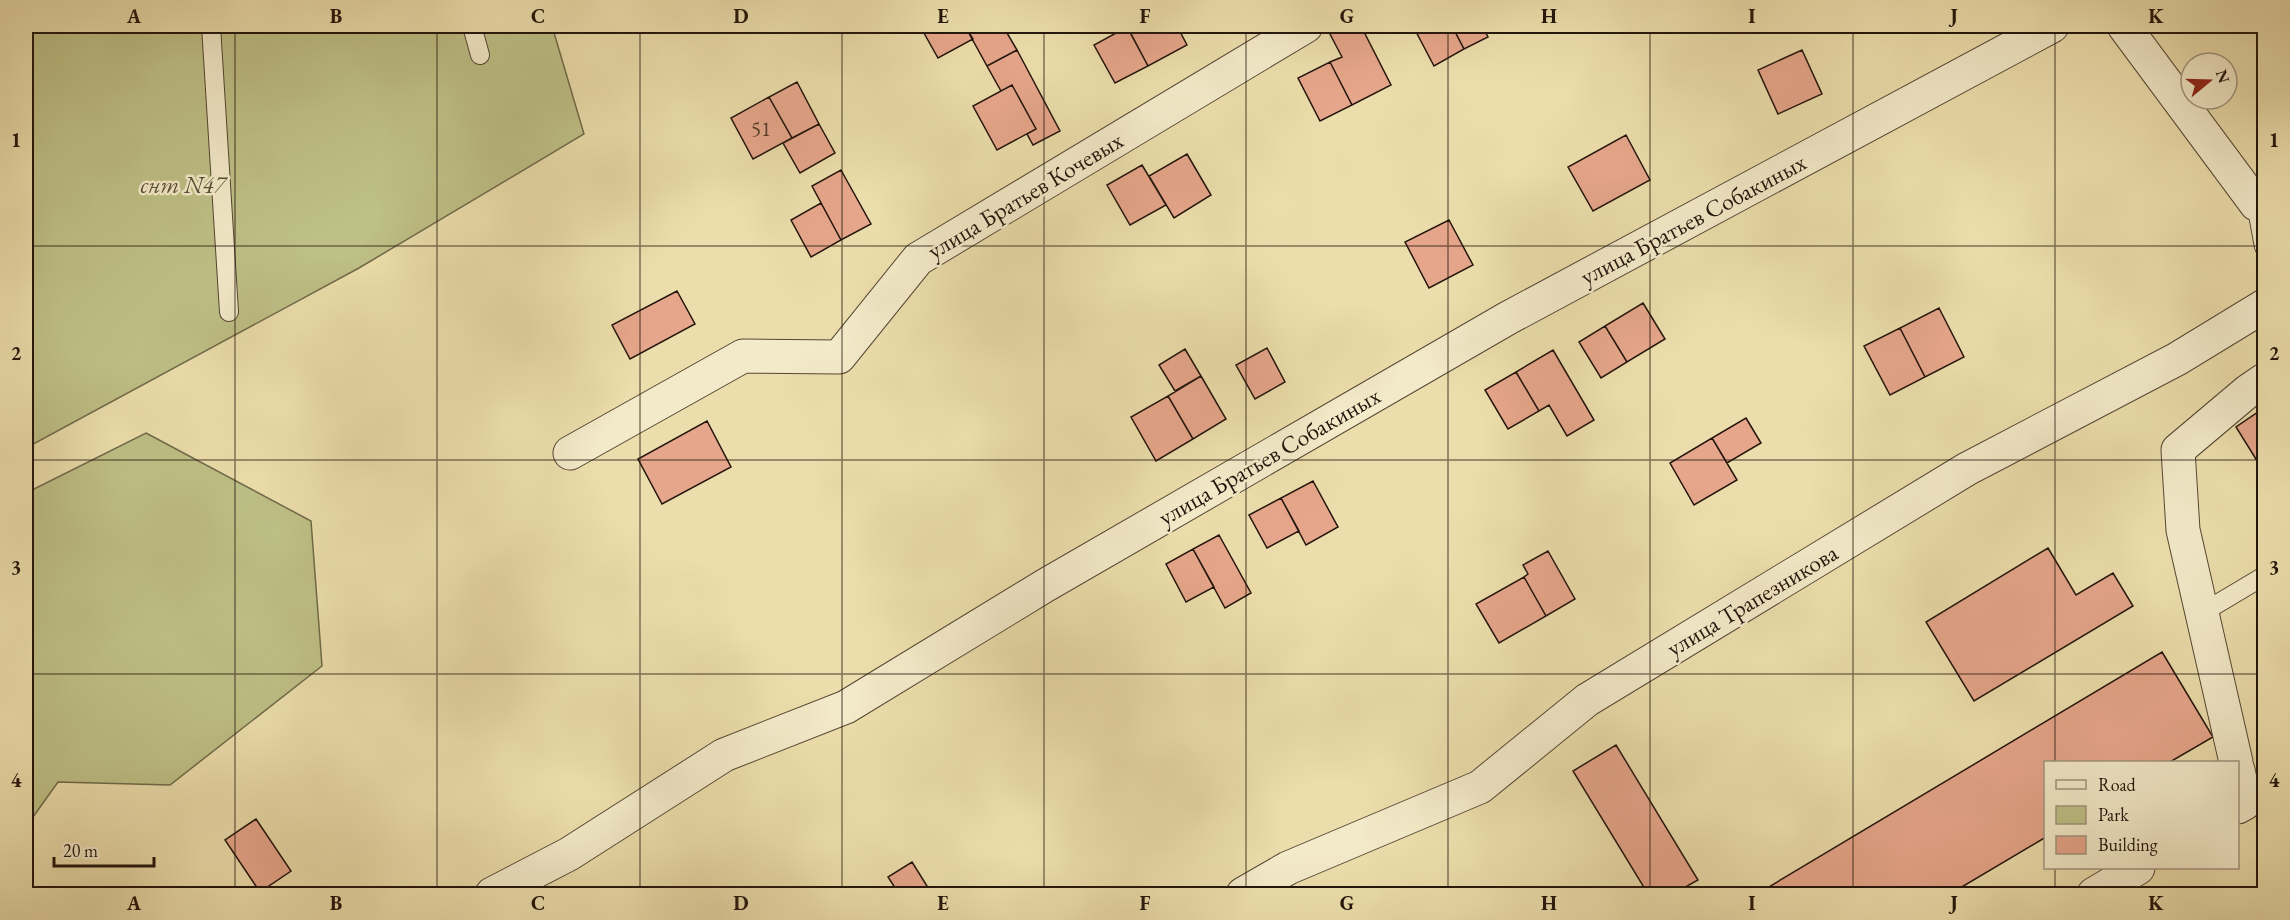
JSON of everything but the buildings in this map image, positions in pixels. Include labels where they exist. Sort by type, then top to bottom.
[{"type":"street","name":"улица Братьев Кочевых","points":[[570,453],[743,356],[839,357],[918,259],[1306,26]]},
{"type":"street","name":"улица Братьев Собакиных","points":[[492,894],[569,854],[724,755],[846,707],[1046,585],[1508,318],[2052,26]]},
{"type":"street","points":[[2124,26],[2260,205]]},
{"type":"street","name":"улица Трапезникова","points":[[1243,894],[1288,868],[1480,787],[1587,700],[1967,469],[2177,359],[2265,306]]},
{"type":"street","points":[[2236,761],[2184,530],[2178,450],[2248,391],[2265,380]]},
{"type":"street","points":[[2239,775],[2245,803],[2239,806]]},
{"type":"street","points":[[2094,894],[2135,869]]},
{"type":"lane","points":[[211,26],[229,312]]},
{"type":"lane","points":[[472,26],[480,55]]},
{"type":"lane","points":[[2260,205],[2265,248]]},
{"type":"lane","points":[[2202,613],[2265,576]]},
{"type":"green space","name":"снт N47","points":[[26,26],[552,26],[584,134],[359,268],[26,448]]},
{"type":"green space","points":[[146,433],[311,521],[322,666],[170,785],[58,782],[26,827],[26,493]]}]
